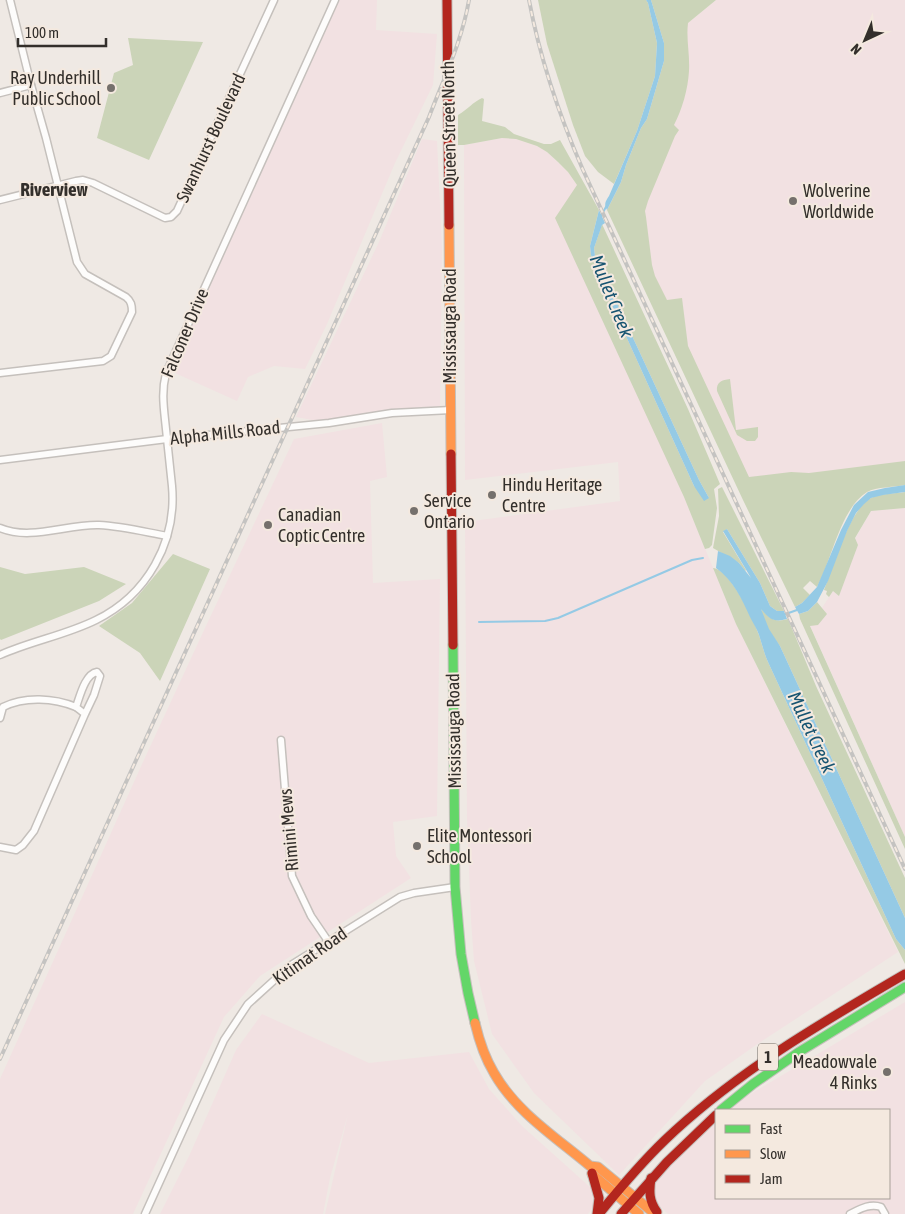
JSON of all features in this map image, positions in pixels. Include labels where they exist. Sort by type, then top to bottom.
[{"type":"main road","name":"Queen Street North","points":[[447,0],[450,249]]},
{"type":"main road","name":"Mississauga Road","points":[[450,249],[455,887],[459,940],[465,977],[478,1040],[487,1061],[500,1082],[520,1106],[639,1214]]},
{"type":"main road","name":"1","points":[[598,1214],[655,1150],[700,1108],[744,1073],[818,1025],[905,974]]},
{"type":"main road","name":"1","points":[[722,1109],[753,1084],[799,1052],[902,988]]},
{"type":"main road","points":[[621,1214],[681,1146],[715,1115]]},
{"type":"main road","name":"Mississauga Road","points":[[591,1170],[598,1167],[655,1214]]},
{"type":"main road","points":[[591,1170],[599,1192],[600,1204],[598,1214]]},
{"type":"main road","points":[[651,1178],[650,1203],[659,1214]]},
{"type":"street","points":[[0,374],[103,361],[111,356],[132,312],[130,300],[86,274],[77,262],[10,0]]},
{"type":"street","name":"Swanhurst Boulevard","points":[[58,185],[83,180],[165,218],[171,217],[177,210],[274,0]]},
{"type":"street","name":"Falconer Drive","points":[[0,655],[79,627],[110,612],[138,590],[154,568],[167,536],[172,514],[162,392],[166,373],[335,0]]},
{"type":"street","points":[[0,93],[31,85]]},
{"type":"street","points":[[0,200],[58,185]]},
{"type":"street","name":"Alpha Mills Road","points":[[0,460],[167,439],[329,423],[392,414],[451,410]]},
{"type":"street","points":[[0,528],[22,534],[97,525],[167,536]]},
{"type":"street","points":[[0,847],[16,850],[23,845],[34,831],[94,695],[100,676],[97,672],[89,676],[76,707]]},
{"type":"street","points":[[0,718],[3,707],[12,702],[35,700],[63,702],[76,707],[85,714]]},
{"type":"street","name":"Rimini Mews","points":[[281,740],[292,876],[311,916],[328,941]]},
{"type":"street","name":"Kitimat Road","points":[[145,1214],[224,1040],[248,1004],[291,965],[400,897],[455,887]]},
{"type":"street","points":[[850,1214],[875,1205],[881,1207],[885,1214]]},
{"type":"shaded area","points":[[335,0],[377,0],[376,30],[437,34],[433,85],[395,163],[327,324],[305,369],[274,366],[248,377],[237,401],[175,373],[166,373]]},
{"type":"shaded area","points":[[716,0],[905,0],[905,469],[745,488],[620,218],[627,179],[664,62],[664,43]]},
{"type":"shaded area","points":[[502,138],[516,139],[537,146],[547,152],[568,172],[577,185],[684,497],[736,624],[898,952],[756,1045],[705,1081],[619,1175],[534,1093],[492,1034],[474,961],[467,819],[465,522],[620,501],[618,462],[465,480],[464,145]]},
{"type":"shaded area","points":[[422,139],[437,141],[442,248],[440,410],[329,423],[296,417],[379,242]]},
{"type":"shaded area","points":[[382,423],[387,477],[370,481],[373,583],[440,579],[437,816],[393,822],[396,856],[411,878],[260,976],[224,1017],[133,1214],[0,1214],[0,1079],[143,762],[294,439]]},
{"type":"shaded area","points":[[905,508],[905,837],[810,625],[818,625],[827,614],[822,608],[833,591],[839,596],[855,539],[871,511]]},
{"type":"shaded area","points":[[905,1002],[905,1214],[668,1214],[653,1200],[652,1184],[715,1123],[715,1199],[890,1199],[890,1109],[729,1109],[734,1104]]},
{"type":"shaded area","points":[[262,1014],[369,1063],[469,1052],[489,1089],[522,1126],[591,1188],[594,1206],[588,1214],[325,1214],[348,1114],[330,1178],[323,1214],[160,1214],[190,1154],[236,1050]]},
{"type":"green space","points":[[538,0],[646,0],[648,3],[657,43],[655,76],[637,131],[614,184],[598,172],[585,156],[547,44]]},
{"type":"green space","points":[[651,0],[716,0],[688,23],[688,78],[680,113],[674,125],[679,130],[645,211],[655,276],[667,300],[682,298],[688,346],[749,477],[791,472],[809,473],[905,461],[905,485],[871,490],[858,500],[850,510],[843,522],[817,587],[810,581],[803,588],[810,595],[795,607],[607,210],[621,182],[641,128],[647,119],[664,61],[664,43]]},
{"type":"green space","points":[[128,38],[203,42],[149,160],[97,138],[114,73],[133,65]]},
{"type":"green space","points":[[482,98],[484,99],[482,121],[505,127],[514,134],[544,144],[551,144],[560,140],[599,210],[590,246],[591,255],[601,281],[694,486],[709,498],[595,256],[594,248],[602,224],[688,409],[720,484],[714,489],[717,508],[712,545],[709,548],[705,549],[684,497],[555,218],[577,185],[558,162],[537,146],[516,139],[502,138],[458,145],[458,115]]},
{"type":"green space","points":[[730,379],[736,430],[758,427],[758,437],[755,441],[747,441],[737,435],[717,391],[717,385],[720,382]]},
{"type":"green space","points":[[722,487],[784,611],[777,611],[770,606],[760,583],[727,529],[723,532],[746,570],[739,563],[713,548],[719,516],[718,489]]},
{"type":"green space","points":[[905,492],[905,508],[871,511],[855,538],[858,545],[839,596],[833,591],[829,597],[826,594],[827,591],[824,590],[849,526],[863,504],[875,496]]},
{"type":"green space","points":[[173,554],[210,569],[160,681],[140,653],[99,626],[132,603]]},
{"type":"green space","points":[[0,567],[25,574],[84,567],[126,584],[99,601],[1,640]]},
{"type":"green space","points":[[713,568],[727,577],[752,618],[768,662],[896,939],[905,950],[905,964],[736,624]]},
{"type":"green space","points":[[817,602],[827,614],[818,625],[810,626],[905,837],[905,849],[800,619],[799,614],[808,611]]},
{"type":"green space","points":[[761,608],[772,619],[788,619],[816,686],[905,878],[905,918],[780,646],[765,623]]},
{"type":"water","points":[[646,0],[651,0],[664,43],[664,61],[647,119],[641,128],[621,182],[607,210],[606,201],[637,131],[655,76],[657,43]]},
{"type":"water","points":[[599,210],[605,223],[602,225],[594,248],[595,256],[709,498],[704,501],[694,486],[591,255],[590,246]]},
{"type":"water","points":[[905,485],[905,492],[871,498],[856,513],[828,581],[817,602],[808,611],[799,614],[795,607],[802,603],[817,587],[841,530],[854,505],[868,492]]},
{"type":"water","points":[[727,529],[760,583],[770,606],[777,611],[784,611],[787,619],[775,620],[761,609],[769,629],[780,646],[905,918],[905,950],[896,939],[768,662],[759,635],[744,603],[727,578],[716,568],[718,551],[730,556],[739,563],[751,578],[723,531]]},
{"type":"waterway","name":"Mullet Creek","points":[[601,216],[607,205]]},
{"type":"waterway","points":[[479,622],[545,621],[558,618],[692,560],[703,558]]},
{"type":"waterway","points":[[783,615],[797,610]]},
{"type":"railway","points":[[0,1059],[429,117],[457,45],[469,0]]},
{"type":"railway","points":[[529,0],[533,22],[551,86],[583,170],[905,869]]},
{"type":"traffic: fast","points":[[453,645],[455,887],[461,954],[475,1023]]},
{"type":"traffic: fast","points":[[722,1109],[753,1084],[799,1052],[905,987]]},
{"type":"traffic: slow","points":[[449,225],[451,454]]},
{"type":"traffic: slow","points":[[475,1023],[478,1036],[491,1067],[503,1087],[525,1112],[590,1166],[598,1167],[655,1214]]},
{"type":"traffic: slow","points":[[592,1174],[639,1214]]},
{"type":"traffic: jam","points":[[447,0],[449,225]]},
{"type":"traffic: jam","points":[[451,454],[453,645]]},
{"type":"traffic: jam","points":[[599,1214],[656,1149],[720,1093],[811,1030],[905,974]]},
{"type":"traffic: jam","points":[[621,1214],[667,1162],[715,1116]]},
{"type":"traffic: jam","points":[[592,1173],[599,1198],[597,1214]]},
{"type":"traffic: jam","points":[[651,1178],[650,1196],[657,1212]]},
{"type":"place","name":"Ray Underhill Public School","points":[[111,88]]},
{"type":"place","name":"Wolverine Worldwide","points":[[793,201]]},
{"type":"place","name":"Hindu Heritage Centre","points":[[492,495]]},
{"type":"place","name":"Service Ontario","points":[[414,511]]},
{"type":"place","name":"Canadian Coptic Centre","points":[[268,525]]},
{"type":"place","name":"Elite Montessori School","points":[[417,846]]},
{"type":"place","name":"Meadowvale 4 Rinks","points":[[887,1072]]},
{"type":"district","name":"Riverview","points":[[54,189]]}]
